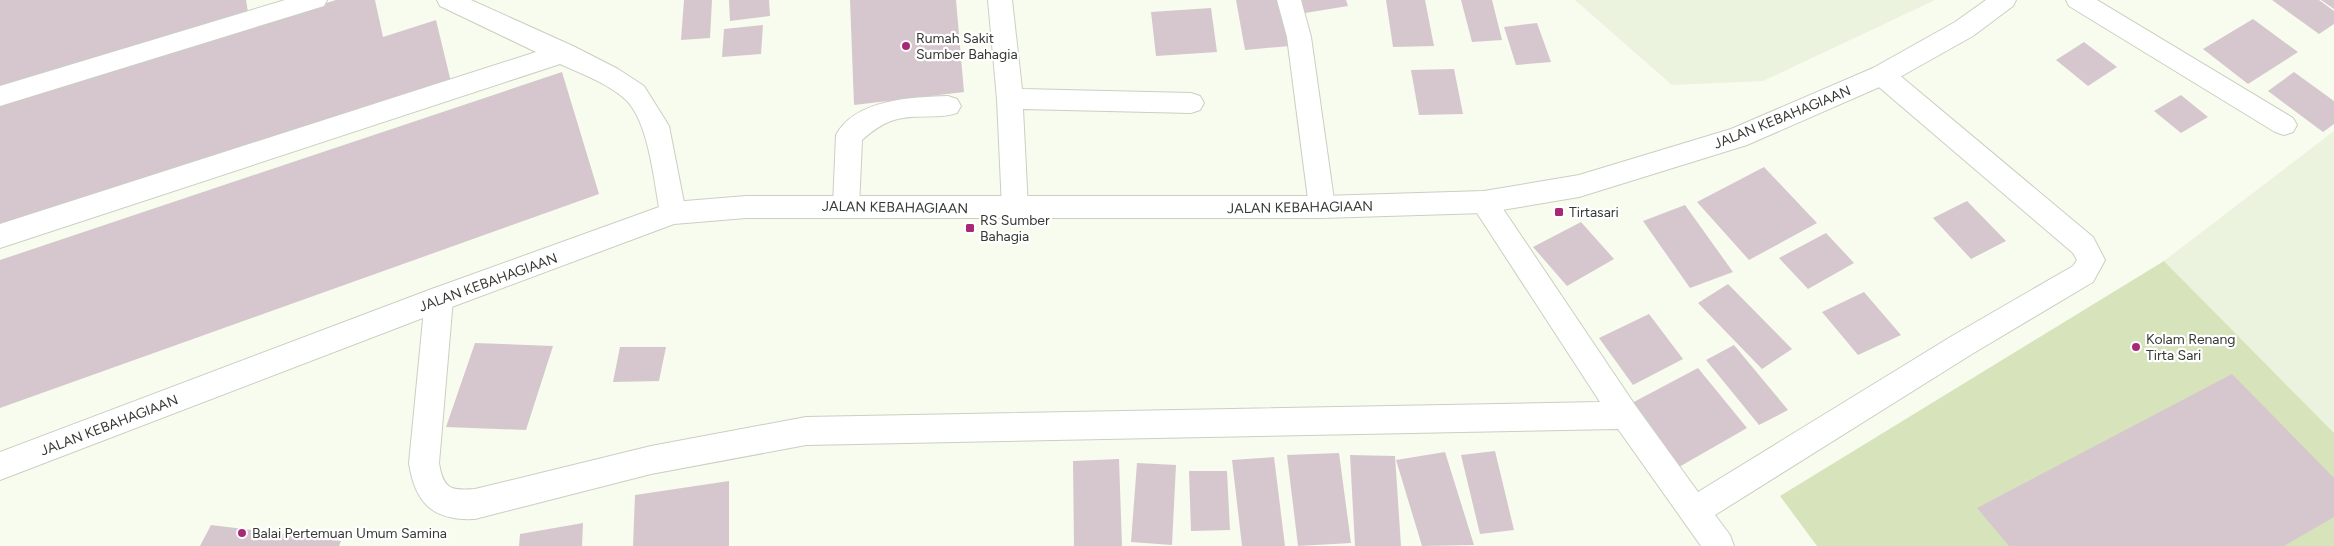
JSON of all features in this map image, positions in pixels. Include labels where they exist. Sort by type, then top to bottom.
[{"type":"street","points":[[0,96],[315,0]]},
{"type":"street","points":[[448,0],[564,53],[610,76],[635,93],[656,126],[673,214]]},
{"type":"street","points":[[1000,0],[1010,99],[1016,208]]},
{"type":"street","points":[[1289,0],[1299,37],[1322,207]]},
{"type":"street","name":"JALAN KEBAHAGIAAN","points":[[0,466],[439,300],[673,214],[746,207],[1322,207],[1484,202],[1579,186],[1738,138],[1882,75],[1964,29],[2004,0]]},
{"type":"street","points":[[2078,0],[2284,125]]},
{"type":"street","points":[[0,236],[564,53]]},
{"type":"street","points":[[1694,511],[1962,345],[2083,274],[2091,260],[2083,245],[1882,75]]},
{"type":"street","points":[[1010,99],[1190,102]]},
{"type":"street","points":[[846,206],[849,135],[866,120],[894,108],[948,106]]},
{"type":"street","points":[[1484,202],[1625,415],[1719,546]]},
{"type":"street","points":[[439,300],[424,463],[426,478],[430,488],[454,505],[475,504],[651,460],[806,431],[1625,415]]},
{"type":"shaded area","points":[[1575,0],[1935,0],[1763,81],[1672,85]]},
{"type":"shaded area","points":[[2334,131],[2334,433],[2164,261]]},
{"type":"green space","name":"Kolam Renang Tirta Sari","points":[[2164,261],[2334,433],[2334,546],[1817,546],[1780,496]]},
{"type":"building","points":[[0,0],[246,0],[248,12],[0,88]]},
{"type":"building","points":[[336,0],[375,0],[383,37],[436,20],[451,82],[0,231],[0,105]]},
{"type":"building","points":[[684,0],[712,0],[710,38],[681,40]]},
{"type":"building","points":[[729,0],[769,0],[770,16],[730,21]]},
{"type":"building","name":"Rumah Sakit Sumber Bahagia","points":[[850,0],[956,0],[964,92],[854,105]]},
{"type":"building","points":[[1236,0],[1280,0],[1290,46],[1245,50]]},
{"type":"building","points":[[1294,0],[1346,0],[1348,6],[1299,14]]},
{"type":"building","points":[[1386,0],[1425,0],[1434,46],[1393,47]]},
{"type":"building","points":[[1461,0],[1492,0],[1502,40],[1472,42]]},
{"type":"building","points":[[2272,0],[2319,0],[2334,11],[2334,24],[2319,34]]},
{"type":"building","points":[[2321,0],[2334,0],[2334,9]]},
{"type":"building","points":[[1211,8],[1217,52],[1156,56],[1151,12]]},
{"type":"building","points":[[2253,19],[2298,52],[2248,84],[2203,49]]},
{"type":"building","points":[[1537,23],[1551,62],[1516,65],[1504,27]]},
{"type":"building","points":[[763,25],[761,54],[722,57],[724,29]]},
{"type":"building","points":[[2084,42],[2117,67],[2088,86],[2056,60]]},
{"type":"building","points":[[1454,69],[1463,114],[1419,115],[1411,70]]},
{"type":"building","points":[[562,72],[599,194],[0,408],[0,260]]},
{"type":"building","points":[[2294,72],[2334,101],[2334,124],[2323,132],[2268,91]]},
{"type":"building","points":[[2181,95],[2208,117],[2181,133],[2154,111]]},
{"type":"building","points":[[1764,167],[1817,223],[1749,260],[1697,202]]},
{"type":"building","points":[[1967,201],[2006,241],[1971,259],[1933,218]]},
{"type":"building","points":[[1685,205],[1733,272],[1690,288],[1643,221]]},
{"type":"building","points":[[1581,222],[1614,259],[1567,286],[1533,247]]},
{"type":"building","points":[[1826,233],[1854,263],[1808,289],[1779,258]]},
{"type":"building","points":[[1728,284],[1792,349],[1762,369],[1698,303]]},
{"type":"building","points":[[1864,292],[1901,335],[1858,355],[1822,312]]},
{"type":"building","points":[[1649,314],[1683,359],[1633,385],[1599,338]]},
{"type":"building","points":[[475,343],[553,346],[526,430],[446,427]]},
{"type":"building","points":[[1734,345],[1788,410],[1759,425],[1706,360]]},
{"type":"building","points":[[620,347],[666,347],[659,381],[613,382]]},
{"type":"building","points":[[1698,368],[1747,428],[1679,467],[1630,404]]},
{"type":"building","points":[[2232,374],[2334,478],[2334,517],[2284,546],[2009,546],[1977,508]]},
{"type":"building","points":[[1495,451],[1514,530],[1480,534],[1461,455]]},
{"type":"building","points":[[1445,452],[1474,545],[1422,546],[1396,460]]},
{"type":"building","points":[[1339,453],[1351,543],[1298,546],[1287,455]]},
{"type":"building","points":[[1350,455],[1395,456],[1401,546],[1355,546]]},
{"type":"building","points":[[1274,457],[1285,546],[1242,546],[1232,460]]},
{"type":"building","points":[[1119,459],[1122,546],[1074,546],[1073,461]]},
{"type":"building","points":[[1137,463],[1176,465],[1172,545],[1131,542]]},
{"type":"building","points":[[1189,471],[1227,471],[1230,530],[1191,531]]},
{"type":"building","points":[[729,481],[729,546],[633,546],[635,495]]},
{"type":"building","points":[[583,523],[582,546],[519,546],[520,534]]},
{"type":"building","name":"Balai Pertemuan Umum Samina","points":[[211,525],[341,541],[339,546],[200,546]]},
{"type":"place","name":"Rumah Sakit Sumber Bahagia","points":[[906,46]]},
{"type":"place","name":"Tirtasari","points":[[1559,212]]},
{"type":"place","name":"RS Sumber Bahagia","points":[[970,228]]},
{"type":"place","name":"Kolam Renang Tirta Sari","points":[[2136,347]]},
{"type":"place","name":"Balai Pertemuan Umum Samina","points":[[242,533]]}]
